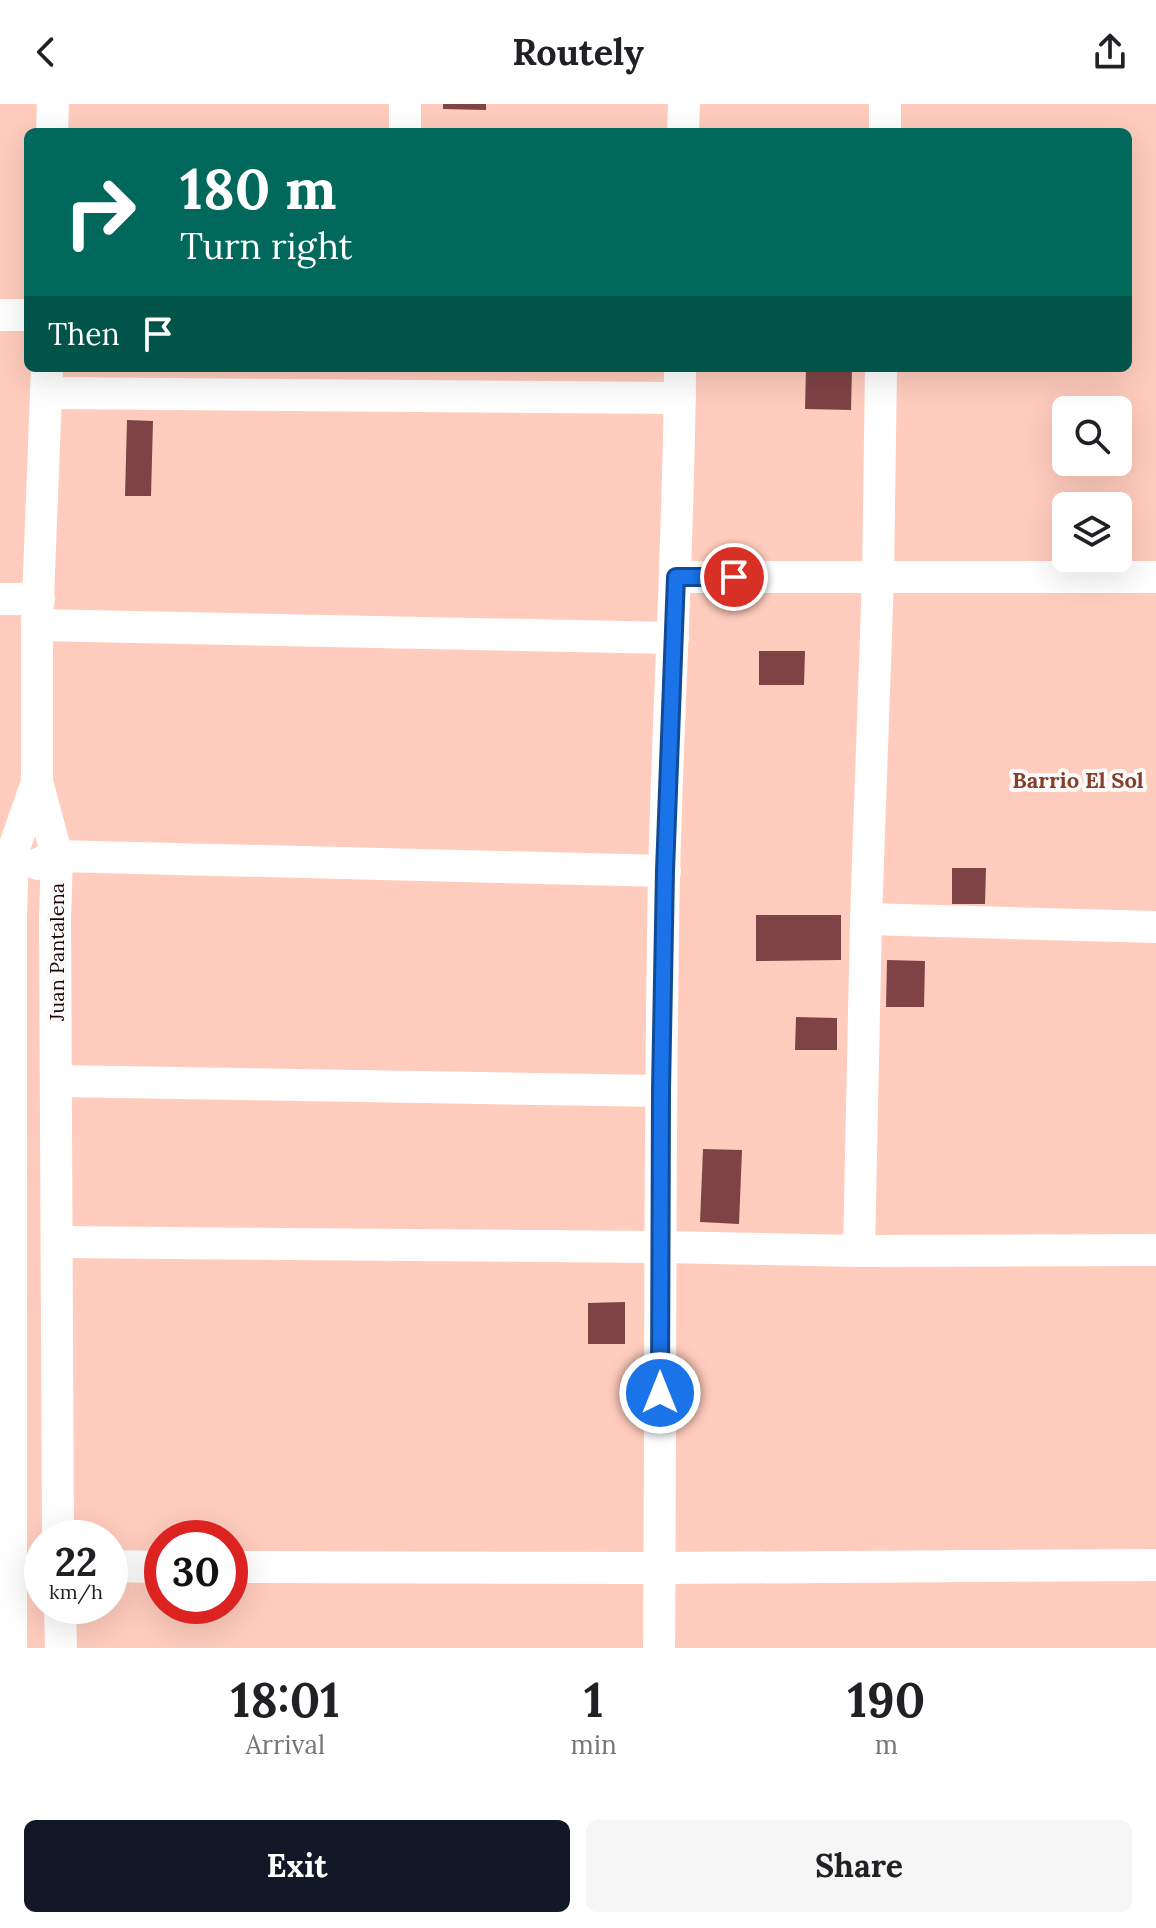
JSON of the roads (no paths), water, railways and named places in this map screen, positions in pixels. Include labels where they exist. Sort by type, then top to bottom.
[{"type":"street","points":[[52,128],[53,104]]},
{"type":"street","points":[[405,104],[405,128]]},
{"type":"street","points":[[683,128],[684,104]]},
{"type":"street","points":[[885,104],[885,128]]},
{"type":"street","points":[[0,315],[24,315]]},
{"type":"street","points":[[859,1251],[881,372]]},
{"type":"street","points":[[47,381],[680,383],[661,1091],[659,1648]]},
{"type":"street","name":"Juan Pantalena","points":[[47,381],[38,612],[37,782],[57,856],[58,1520]]},
{"type":"street","points":[[676,577],[1156,577]]},
{"type":"street","points":[[0,599],[38,612],[673,638]]},
{"type":"street","points":[[11,1648],[18,1561],[6,876],[37,782]]},
{"type":"street","points":[[6,876],[57,856],[665,871]]},
{"type":"street","points":[[6,917],[55,919]]},
{"type":"street","points":[[866,919],[1156,927]]},
{"type":"street","points":[[56,1081],[661,1091]]},
{"type":"street","points":[[57,1242],[859,1251],[1156,1250]]},
{"type":"street","points":[[248,1567],[1156,1565]]},
{"type":"street","points":[[60,1624],[61,1648]]},
{"type":"district","name":"Barrio El Sol","points":[[1078,780]]}]
